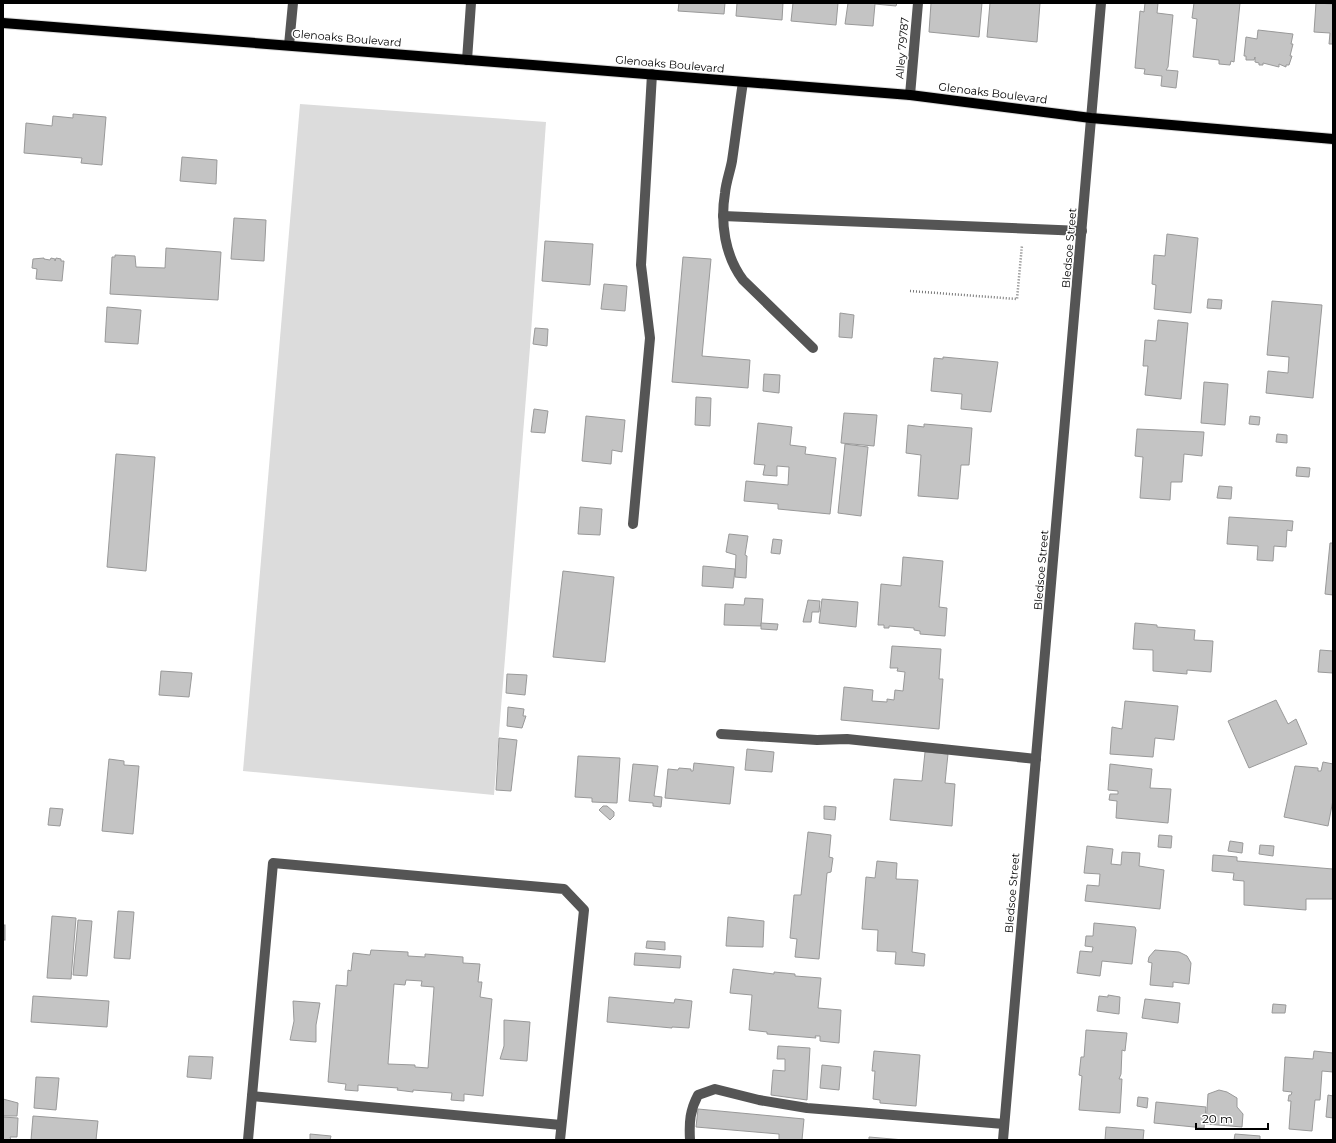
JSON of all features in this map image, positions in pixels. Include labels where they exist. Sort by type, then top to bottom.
[{"type":"main road","name":"Glenoaks Boulevard","points":[[3,23],[910,95],[1091,118],[1333,139]]},
{"type":"street","points":[[289,45],[293,3]]},
{"type":"street","points":[[467,60],[471,3]]},
{"type":"street","name":"Alley 79787","points":[[910,95],[918,3]]},
{"type":"street","name":"Bledsoe Street","points":[[1003,1140],[1101,3]]},
{"type":"street","points":[[633,524],[650,338],[642,265],[652,74]]},
{"type":"street","points":[[743,82],[732,163],[724,198],[723,216],[729,255],[735,270],[743,280],[813,348]]},
{"type":"street","points":[[723,216],[1082,231]]},
{"type":"street","points":[[721,734],[817,740],[847,739],[1036,759]]},
{"type":"street","points":[[248,1140],[273,863],[564,889],[584,910],[560,1140]]},
{"type":"street","points":[[690,1140],[689,1121],[692,1107],[698,1095],[715,1089],[759,1100],[807,1108],[1004,1124]]},
{"type":"street","points":[[252,1096],[561,1125]]},
{"type":"path","points":[[910,291],[1017,299],[1024,229]]},
{"type":"shaded area","points":[[300,104],[546,122],[530,347],[494,795],[243,771]]},
{"type":"building","points":[[679,3],[725,3],[724,14],[678,11]]},
{"type":"building","points":[[737,3],[783,3],[782,20],[736,16]]},
{"type":"building","points":[[793,3],[838,3],[836,25],[791,21]]},
{"type":"building","points":[[848,3],[897,3],[896,6],[875,4],[873,26],[845,24]]},
{"type":"building","points":[[931,3],[982,3],[979,37],[929,32]]},
{"type":"building","points":[[990,3],[1040,3],[1037,42],[987,37]]},
{"type":"building","points":[[1145,3],[1158,3],[1157,13],[1173,15],[1168,67],[1166,70],[1178,71],[1176,88],[1161,86],[1162,76],[1144,74],[1145,69],[1135,68],[1140,11],[1144,12]]},
{"type":"building","points":[[1194,3],[1240,3],[1234,62],[1231,61],[1230,65],[1219,64],[1219,60],[1193,57],[1197,19],[1192,18]]},
{"type":"building","points":[[1316,3],[1333,4],[1333,44],[1329,44],[1330,33],[1314,32]]},
{"type":"building","points":[[1258,30],[1293,34],[1291,44],[1293,44],[1290,56],[1292,56],[1289,65],[1286,65],[1286,67],[1279,64],[1279,67],[1263,63],[1263,65],[1259,65],[1259,63],[1255,62],[1255,57],[1254,60],[1246,60],[1246,56],[1244,56],[1246,37],[1257,39]]},
{"type":"building","points":[[73,114],[106,117],[102,165],[81,163],[82,158],[24,153],[26,123],[52,126],[53,116],[73,118]]},
{"type":"building","points":[[182,157],[217,160],[216,184],[180,181]]},
{"type":"building","points":[[234,218],[266,220],[264,261],[231,259]]},
{"type":"building","points":[[1167,234],[1198,238],[1191,313],[1154,309],[1156,285],[1152,284],[1154,255],[1165,256]]},
{"type":"building","points":[[545,241],[593,244],[590,285],[542,281]]},
{"type":"building","points":[[166,248],[221,252],[218,300],[110,294],[112,257],[115,257],[115,255],[135,256],[136,267],[165,268]]},
{"type":"building","points":[[683,257],[711,259],[702,356],[750,360],[748,388],[672,382]]},
{"type":"building","points":[[44,258],[50,260],[51,258],[55,259],[55,261],[56,258],[64,261],[62,281],[36,279],[37,269],[32,268],[33,259]]},
{"type":"building","points":[[604,284],[627,286],[625,311],[601,309]]},
{"type":"building","points":[[1208,299],[1222,300],[1221,309],[1207,308]]},
{"type":"building","points":[[1272,301],[1322,305],[1313,398],[1266,393],[1268,371],[1288,373],[1289,357],[1267,355]]},
{"type":"building","points":[[107,307],[141,310],[138,344],[105,342]]},
{"type":"building","points":[[840,313],[854,315],[852,338],[839,337]]},
{"type":"building","points":[[1158,320],[1188,323],[1181,399],[1145,395],[1148,366],[1143,366],[1145,340],[1156,341]]},
{"type":"building","points":[[535,328],[548,329],[547,346],[533,344]]},
{"type":"building","points":[[943,357],[998,362],[991,412],[961,409],[962,394],[931,391],[934,358],[943,359]]},
{"type":"building","points":[[764,374],[780,375],[779,393],[763,391]]},
{"type":"building","points":[[1204,382],[1228,384],[1225,425],[1201,423]]},
{"type":"building","points":[[696,397],[711,398],[710,426],[695,425]]},
{"type":"building","points":[[534,409],[548,411],[545,433],[531,432]]},
{"type":"building","points":[[844,413],[877,415],[874,446],[841,443]]},
{"type":"building","points":[[586,416],[625,420],[622,452],[612,450],[611,464],[582,461]]},
{"type":"building","points":[[1250,416],[1260,417],[1259,425],[1249,424]]},
{"type":"building","points":[[758,423],[792,427],[790,445],[806,447],[805,454],[836,458],[830,514],[778,509],[778,504],[744,501],[746,481],[788,485],[789,467],[777,466],[777,476],[763,475],[765,465],[754,464]]},
{"type":"building","points":[[924,424],[972,428],[969,465],[961,465],[958,499],[918,496],[921,455],[906,453],[908,425],[924,427]]},
{"type":"building","points":[[1137,429],[1204,432],[1202,456],[1184,454],[1182,482],[1171,482],[1170,500],[1140,498],[1143,457],[1135,456]]},
{"type":"building","points":[[1277,434],[1287,435],[1287,443],[1276,442]]},
{"type":"building","points":[[845,444],[868,447],[861,516],[838,513]]},
{"type":"building","points":[[116,454],[155,457],[146,571],[107,567]]},
{"type":"building","points":[[1297,467],[1310,468],[1309,477],[1296,476]]},
{"type":"building","points":[[1219,486],[1232,487],[1231,499],[1217,498]]},
{"type":"building","points":[[580,507],[602,509],[600,535],[578,534]]},
{"type":"building","points":[[1229,517],[1293,521],[1292,531],[1287,530],[1286,547],[1274,546],[1273,561],[1257,560],[1258,546],[1227,544]]},
{"type":"building","points":[[729,534],[748,536],[745,555],[747,556],[746,578],[735,577],[736,555],[726,552]]},
{"type":"building","points":[[773,539],[782,540],[780,554],[771,553]]},
{"type":"building","points":[[1330,543],[1333,543],[1333,595],[1325,594]]},
{"type":"building","points":[[903,557],[943,561],[939,607],[947,608],[945,636],[920,634],[920,631],[914,630],[914,628],[889,626],[889,628],[884,628],[884,625],[878,625],[881,584],[901,586]]},
{"type":"building","points":[[703,566],[735,569],[733,588],[702,586]]},
{"type":"building","points":[[563,571],[614,577],[605,662],[553,657]]},
{"type":"building","points":[[745,598],[763,599],[761,626],[724,625],[725,604],[744,605]]},
{"type":"building","points":[[822,599],[858,602],[856,627],[819,623]]},
{"type":"building","points":[[808,600],[820,601],[819,612],[812,612],[811,622],[803,622]]},
{"type":"building","points":[[761,623],[778,624],[777,630],[761,629]]},
{"type":"building","points":[[1135,623],[1157,625],[1157,627],[1195,630],[1194,640],[1213,641],[1211,672],[1187,670],[1187,674],[1153,671],[1153,650],[1133,649]]},
{"type":"building","points":[[892,646],[941,649],[939,679],[943,679],[939,729],[841,720],[844,687],[873,690],[872,701],[887,702],[887,699],[894,700],[895,690],[903,691],[905,672],[897,671],[898,668],[890,668]]},
{"type":"building","points":[[1320,650],[1333,651],[1333,673],[1318,672]]},
{"type":"building","points":[[161,671],[192,673],[189,697],[159,695]]},
{"type":"building","points":[[507,674],[527,675],[525,695],[506,693]]},
{"type":"building","points":[[1276,700],[1288,724],[1296,719],[1307,744],[1249,768],[1228,721]]},
{"type":"building","points":[[1125,701],[1178,706],[1174,740],[1155,738],[1153,757],[1110,754],[1112,727],[1122,729]]},
{"type":"building","points":[[508,707],[524,709],[523,716],[526,716],[522,728],[507,726]]},
{"type":"building","points":[[499,738],[517,740],[511,791],[496,790]]},
{"type":"building","points":[[747,749],[774,752],[772,772],[745,770]]},
{"type":"building","points":[[925,752],[948,754],[945,783],[955,784],[952,826],[890,820],[894,779],[922,781]]},
{"type":"building","points":[[578,756],[620,758],[617,803],[592,802],[592,798],[575,797]]},
{"type":"building","points":[[109,759],[124,761],[124,765],[139,766],[133,834],[102,831]]},
{"type":"building","points":[[1323,762],[1333,764],[1333,800],[1328,826],[1284,817],[1295,766],[1318,768],[1318,771],[1321,771]]},
{"type":"building","points":[[694,763],[734,767],[730,804],[665,798],[668,769],[678,770],[679,768],[691,769],[691,771],[693,771]]},
{"type":"building","points":[[633,764],[658,766],[654,796],[662,797],[661,807],[653,806],[653,803],[629,801]]},
{"type":"building","points":[[1110,764],[1152,769],[1150,788],[1171,789],[1168,823],[1116,818],[1117,801],[1109,800],[1110,794],[1118,794],[1118,791],[1108,790]]},
{"type":"building","points":[[603,806],[607,806],[614,812],[614,816],[610,820],[599,810]]},
{"type":"building","points":[[824,806],[836,807],[835,820],[824,819]]},
{"type":"building","points":[[50,808],[63,809],[60,826],[48,825]]},
{"type":"building","points":[[808,832],[831,835],[829,857],[833,858],[831,872],[827,873],[819,959],[795,957],[797,939],[790,938],[794,895],[801,895]]},
{"type":"building","points":[[1159,835],[1172,836],[1171,848],[1158,847]]},
{"type":"building","points":[[1230,841],[1243,843],[1242,853],[1228,851]]},
{"type":"building","points":[[1260,845],[1274,846],[1273,856],[1259,854]]},
{"type":"building","points":[[1087,846],[1113,849],[1111,864],[1121,865],[1122,852],[1140,853],[1139,866],[1164,870],[1160,909],[1085,901],[1087,885],[1099,886],[1100,874],[1084,873]]},
{"type":"building","points":[[1213,855],[1237,857],[1237,861],[1333,869],[1333,899],[1306,899],[1306,910],[1244,905],[1244,881],[1233,880],[1234,873],[1212,871]]},
{"type":"building","points":[[877,861],[897,863],[896,879],[918,880],[912,952],[925,954],[924,966],[895,964],[896,952],[877,951],[878,930],[862,929],[866,877],[875,878]]},
{"type":"building","points":[[118,911],[134,912],[130,959],[114,958]]},
{"type":"building","points":[[52,916],[76,918],[71,979],[47,978]]},
{"type":"building","points":[[728,917],[764,921],[763,947],[726,946]]},
{"type":"building","points":[[78,920],[92,921],[87,976],[73,975]]},
{"type":"building","points":[[1094,923],[1135,927],[1136,930],[1132,964],[1102,961],[1100,976],[1077,973],[1080,951],[1092,952],[1093,947],[1085,946],[1086,936],[1093,936]]},
{"type":"building","points":[[3,925],[5,925],[5,940],[3,940]]},
{"type":"building","points":[[647,941],[665,942],[665,950],[646,948]]},
{"type":"building","points":[[371,950],[408,952],[408,956],[425,957],[425,954],[463,957],[463,963],[480,964],[478,982],[482,982],[480,997],[492,999],[483,1096],[464,1094],[464,1101],[451,1100],[452,1093],[413,1090],[413,1092],[397,1090],[398,1088],[358,1085],[358,1091],[345,1090],[346,1084],[328,1082],[336,985],[347,986],[348,970],[351,971],[353,953],[370,955]],"holes":[[[406,980],[422,981],[421,986],[434,987],[428,1068],[415,1067],[415,1065],[388,1064],[394,984],[405,985]]]},
{"type":"building","points":[[1155,950],[1179,952],[1187,956],[1191,963],[1189,984],[1173,982],[1173,987],[1150,985],[1152,963],[1148,962],[1149,957]]},
{"type":"building","points":[[635,953],[681,956],[680,968],[634,965]]},
{"type":"building","points":[[733,969],[774,974],[774,972],[795,974],[795,976],[821,978],[818,1008],[841,1010],[839,1043],[820,1041],[820,1036],[815,1036],[816,1038],[767,1034],[767,1032],[749,1030],[752,995],[730,993]]},
{"type":"building","points":[[1108,995],[1120,997],[1119,1014],[1097,1011],[1099,996],[1108,997]]},
{"type":"building","points":[[33,996],[109,1001],[107,1027],[31,1022]]},
{"type":"building","points":[[609,997],[674,1003],[675,999],[692,1001],[689,1028],[672,1028],[607,1022]]},
{"type":"building","points":[[1145,999],[1180,1003],[1178,1023],[1142,1018]]},
{"type":"building","points":[[293,1001],[320,1003],[316,1025],[316,1042],[290,1040],[294,1021]]},
{"type":"building","points":[[1273,1004],[1286,1005],[1285,1013],[1272,1013]]},
{"type":"building","points":[[504,1020],[530,1022],[527,1061],[500,1059],[504,1046]]},
{"type":"building","points":[[1086,1030],[1127,1033],[1125,1051],[1122,1050],[1121,1074],[1119,1079],[1122,1079],[1120,1113],[1079,1110],[1082,1076],[1079,1075],[1081,1057],[1084,1057]]},
{"type":"building","points":[[778,1046],[810,1048],[807,1100],[771,1095],[773,1070],[785,1071],[785,1059],[777,1059]]},
{"type":"building","points":[[874,1051],[920,1055],[916,1106],[880,1103],[880,1100],[873,1099],[875,1071],[872,1071]]},
{"type":"building","points":[[1314,1051],[1333,1053],[1333,1072],[1322,1071],[1320,1100],[1315,1100],[1312,1131],[1289,1129],[1291,1101],[1288,1101],[1289,1095],[1291,1095],[1292,1092],[1283,1091],[1285,1057],[1313,1059]]},
{"type":"building","points":[[189,1056],[213,1057],[211,1079],[187,1077]]},
{"type":"building","points":[[822,1065],[841,1067],[839,1090],[820,1088]]},
{"type":"building","points":[[36,1077],[59,1078],[56,1110],[34,1108]]},
{"type":"building","points":[[1219,1090],[1227,1092],[1237,1098],[1237,1107],[1243,1114],[1242,1127],[1206,1124],[1208,1094]]},
{"type":"building","points":[[1328,1095],[1333,1096],[1333,1118],[1326,1117]]},
{"type":"building","points":[[1138,1097],[1148,1098],[1147,1108],[1137,1106]]},
{"type":"building","points":[[3,1099],[18,1103],[17,1116],[3,1116]]},
{"type":"building","points":[[1156,1102],[1206,1107],[1204,1128],[1154,1123]]},
{"type":"building","points":[[698,1109],[804,1119],[802,1140],[779,1140],[779,1134],[696,1127]]},
{"type":"building","points":[[33,1116],[98,1121],[96,1140],[31,1140]]},
{"type":"building","points":[[3,1117],[18,1118],[17,1137],[10,1137],[11,1140],[3,1140]]},
{"type":"building","points":[[1106,1127],[1144,1130],[1143,1140],[1105,1140]]},
{"type":"building","points":[[310,1134],[331,1136],[330,1140],[310,1140]]},
{"type":"building","points":[[1235,1134],[1260,1136],[1260,1140],[1234,1140]]},
{"type":"building","points":[[869,1137],[904,1140],[869,1140]]}]
